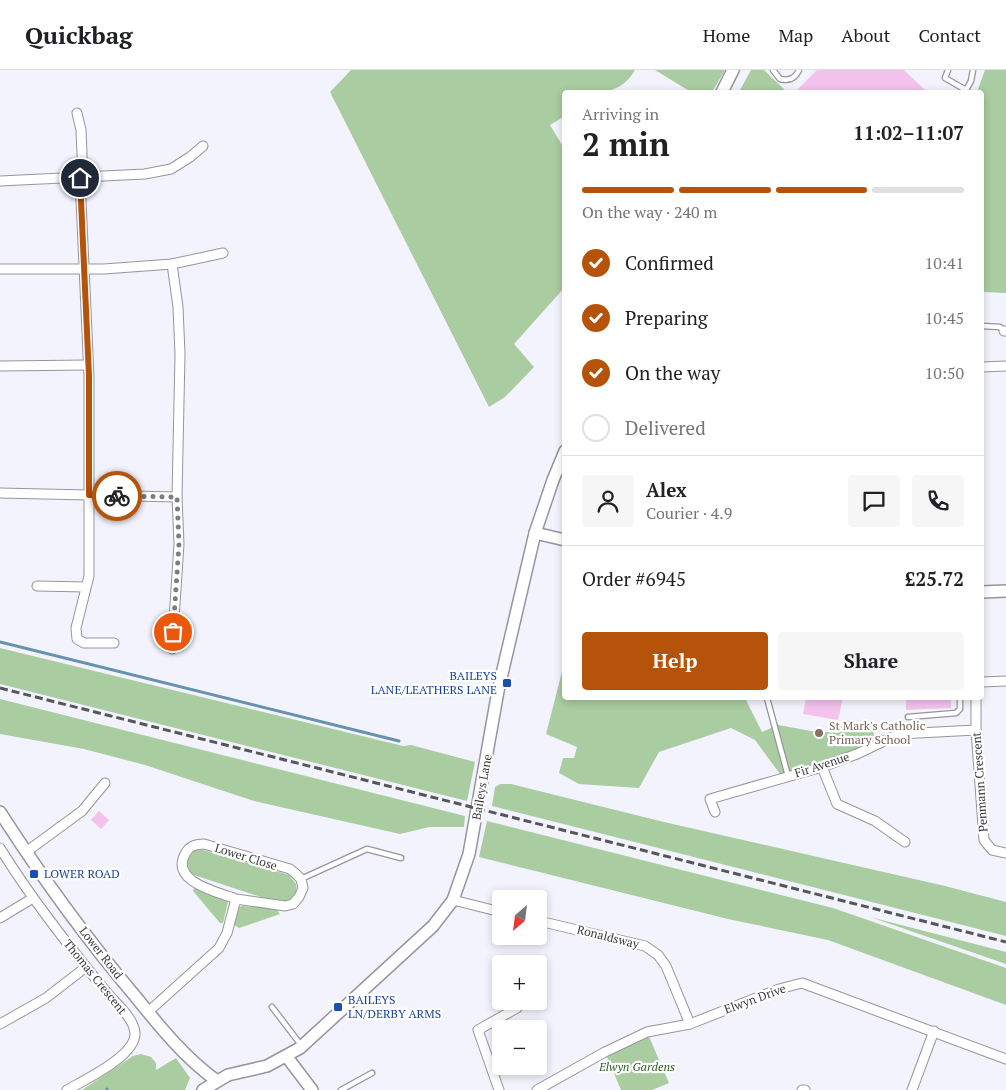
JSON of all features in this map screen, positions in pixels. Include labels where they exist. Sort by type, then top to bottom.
[{"type":"street","points":[[723,90],[734,70]]},
{"type":"street","points":[[77,114],[81,130],[88,366],[89,495],[88,576],[76,628],[77,639],[84,643],[114,643]]},
{"type":"street","points":[[0,181],[145,174],[171,169],[190,158],[203,146]]},
{"type":"street","points":[[0,269],[84,269],[172,264],[223,253]]},
{"type":"street","points":[[172,264],[178,307],[180,354],[177,497],[179,544],[172,649]]},
{"type":"street","points":[[0,366],[88,366]]},
{"type":"street","points":[[984,367],[1006,366]]},
{"type":"street","name":"Baileys Lane","points":[[203,1090],[234,1072],[267,1066],[287,1057],[302,1046],[433,926],[453,900],[469,854],[498,691],[535,533],[552,480],[562,458]]},
{"type":"street","points":[[0,493],[177,497]]},
{"type":"street","points":[[535,533],[562,539]]},
{"type":"street","points":[[37,586],[86,587]]},
{"type":"street","points":[[984,592],[1006,591]]},
{"type":"street","points":[[984,682],[1006,681]]},
{"type":"street","name":"Penmann Crescent","points":[[976,700],[976,730],[984,840],[992,850],[1006,853]]},
{"type":"street","name":"Fir Avenue","points":[[715,812],[710,799],[822,766],[857,754],[900,734],[976,730]]},
{"type":"street","points":[[822,766],[837,804],[875,821],[905,842]]},
{"type":"street","points":[[26,852],[82,811],[105,784]]},
{"type":"street","name":"Lower Road","points":[[0,812],[58,899],[148,1012],[192,1062],[217,1081]]},
{"type":"street","name":"Lower Close","points":[[196,844],[204,844],[290,869],[301,879],[303,888],[299,897],[292,904],[285,906],[236,899],[192,881],[184,874],[182,868],[183,860],[190,848],[196,844]]},
{"type":"street","name":"Thomas Crescent","points":[[0,848],[33,898],[86,967],[130,1019],[135,1032],[133,1042],[127,1051],[114,1062],[67,1090]]},
{"type":"street","points":[[0,918],[33,898]]},
{"type":"street","points":[[148,1012],[219,948],[226,933],[236,899]]},
{"type":"street","points":[[453,900],[492,910]]},
{"type":"street","name":"Ronaldsway","points":[[548,923],[645,946],[658,954],[666,966],[690,1024]]},
{"type":"street","points":[[0,1024],[46,998],[86,967]]},
{"type":"street","name":"Elwyn Drive","points":[[537,1090],[647,1032],[690,1024],[779,988],[802,983],[1006,1059]]},
{"type":"street","points":[[499,1090],[478,1030],[513,1010]]},
{"type":"street","points":[[912,1090],[934,1031]]},
{"type":"street","points":[[287,1057],[312,1090]]},
{"type":"lane","points":[[773,70],[780,79],[788,80],[796,76],[799,70]]},
{"type":"lane","points":[[948,70],[945,78],[966,90],[971,81],[973,70]]},
{"type":"lane","points":[[984,326],[1000,327],[1005,331]]},
{"type":"lane","points":[[768,700],[788,776]]},
{"type":"lane","points":[[908,716],[956,713],[960,709],[960,700]]},
{"type":"lane","points":[[301,879],[367,849],[401,858]]},
{"type":"lane","points":[[272,1007],[302,1046]]},
{"type":"lane","points":[[341,1090],[372,1073]]},
{"type":"green space","points":[[351,70],[635,70],[629,79],[610,90],[562,90],[562,118],[550,125],[562,145],[562,290],[514,344],[534,367],[505,397],[489,407],[330,92]]},
{"type":"green space","points":[[655,70],[725,70],[713,90],[688,90]]},
{"type":"green space","points":[[751,70],[764,70],[785,90],[740,90]]},
{"type":"green space","points":[[985,70],[1006,70],[1006,293],[984,292],[984,90],[978,90]]},
{"type":"green space","points":[[0,648],[403,746],[411,745],[475,762],[467,801],[0,684]]},
{"type":"green space","points":[[562,672],[562,700],[746,700],[762,732],[778,725],[811,731],[839,733],[843,720],[870,724],[878,744],[783,778],[755,740],[731,728],[659,752],[639,788],[579,784],[559,773],[563,758],[574,758],[577,747],[546,734]]},
{"type":"green space","points":[[0,699],[465,816],[464,827],[429,827],[400,834],[254,801],[145,765],[84,749],[0,734]]},
{"type":"green space","points":[[500,784],[511,784],[1006,902],[1006,936],[492,806],[495,787]]},
{"type":"green space","points":[[487,821],[833,908],[1006,968],[1006,1005],[828,940],[728,919],[479,857]]},
{"type":"green space","points":[[200,849],[289,875],[296,884],[295,895],[290,900],[279,903],[191,874],[186,861],[194,851]]},
{"type":"green space","points":[[194,888],[228,902],[223,923],[220,923],[193,891]]},
{"type":"green space","points":[[242,906],[276,909],[280,914],[239,928],[234,925],[238,908]]},
{"type":"green space","points":[[870,917],[1006,952],[1006,964]]},
{"type":"green space","name":"Elwyn Gardens","points":[[647,1032],[669,1083],[652,1090],[621,1090],[605,1052]]},
{"type":"green space","points":[[141,1054],[151,1057],[156,1063],[156,1070],[176,1058],[190,1078],[185,1090],[82,1090],[133,1056]]},
{"type":"building","points":[[817,70],[904,70],[925,90],[797,90]]},
{"type":"building","points":[[806,700],[843,700],[838,720],[803,714]]},
{"type":"building","points":[[906,700],[951,700],[951,708],[906,710]]},
{"type":"building","points":[[99,811],[109,820],[101,829],[91,820]]},
{"type":"waterway","points":[[0,642],[399,741]]},
{"type":"railway","points":[[0,688],[1006,942]]},
{"type":"way so far","points":[[117,496],[177,497],[179,544],[173,632]]},
{"type":"place","name":"BAILEYS LANE/LEATHERS LANE","points":[[507,683]]},
{"type":"place","name":"St Mark's Catholic Primary School","points":[[819,733]]},
{"type":"place","name":"LOWER ROAD","points":[[34,874]]},
{"type":"place","name":"BAILEYS LN/DERBY ARMS","points":[[338,1007]]},
{"type":"route","points":[[80,178],[86,346],[89,376],[89,495],[117,496]]}]
